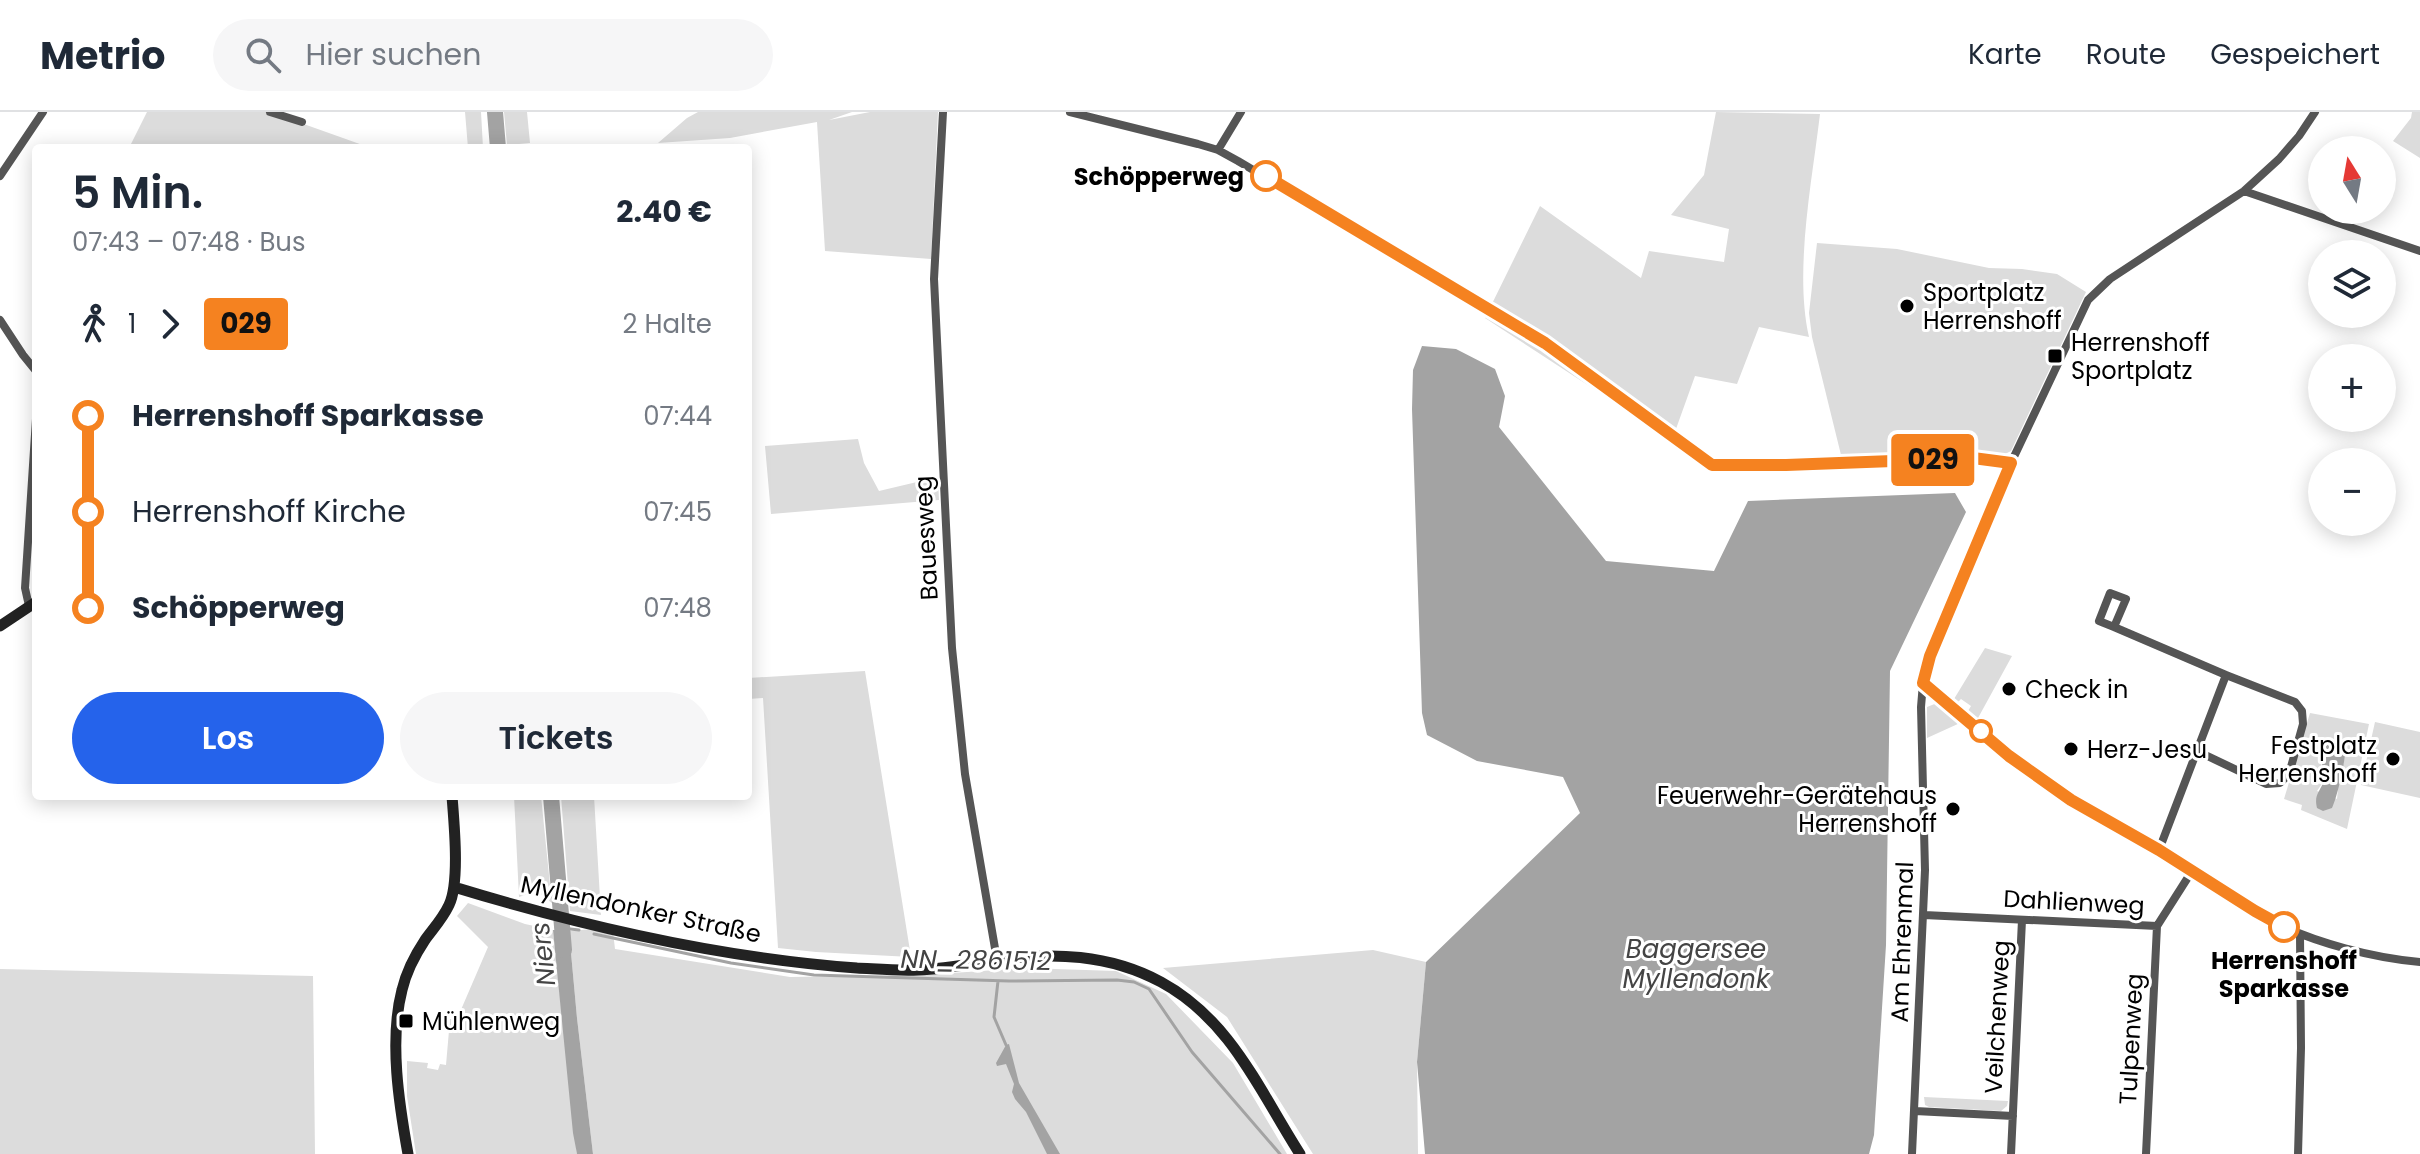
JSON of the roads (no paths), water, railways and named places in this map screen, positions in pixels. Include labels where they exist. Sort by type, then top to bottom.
[{"type":"street","points":[[0,176],[43,112]]},
{"type":"street","points":[[270,112],[302,122]]},
{"type":"street","name":"Bauesweg","points":[[943,112],[934,279],[952,648],[965,774],[997,960]]},
{"type":"street","points":[[1070,112],[1218,150],[1545,343],[1712,465],[1973,458],[2011,463]]},
{"type":"street","points":[[1218,150],[1241,112]]},
{"type":"street","name":"Am Ehrenmal","points":[[1912,1154],[1924,915],[1921,735],[1923,683],[1930,656],[2011,463],[2093,293],[2244,191],[2279,159],[2315,112]]},
{"type":"street","points":[[2244,191],[2420,251]]},
{"type":"street","points":[[0,320],[32,362]]},
{"type":"street","points":[[0,626],[32,604],[25,588],[32,480]]},
{"type":"street","points":[[2114,627],[2295,702],[2300,707],[2303,724],[2289,774],[2280,783],[2266,784],[2197,751]]},
{"type":"street","points":[[2159,850],[2226,675]]},
{"type":"street","points":[[1923,683],[2035,775],[2090,812],[2159,850],[2269,919],[2300,935],[2381,956],[2420,962]]},
{"type":"street","points":[[408,1154],[399,1110],[397,1047],[401,993],[422,945],[448,907],[454,887],[452,800]]},
{"type":"street","name":"Dahlienweg","points":[[1924,915],[2157,926],[2192,871]]},
{"type":"street","name":"Myllendonker Straße","points":[[454,887],[576,921],[722,951],[820,965],[918,970],[1047,955],[1092,959],[1134,970],[1174,990],[1201,1010],[1240,1053],[1300,1154]]},
{"type":"street","name":"Veilchenweg","points":[[2011,1154],[2022,920]]},
{"type":"street","name":"Tulpenweg","points":[[2146,1154],[2157,926]]},
{"type":"street","points":[[2298,1154],[2300,935]]},
{"type":"street","name":"Veilchenweg","points":[[1915,1111],[2013,1116]]},
{"type":"water","name":"Baggersee Myllendonk","points":[[1422,346],[1456,349],[1495,369],[1505,396],[1499,427],[1606,561],[1714,571],[1748,501],[1955,493],[1966,512],[1890,671],[1886,945],[1874,1135],[1869,1154],[1425,1154],[1417,1062],[1426,962],[1580,813],[1563,777],[1477,761],[1427,735],[1422,713],[1412,409],[1413,370]]},
{"type":"water","points":[[2331,742],[2335,747],[2345,749],[2345,754],[2334,803],[2332,808],[2323,811],[2317,808],[2316,800],[2323,783],[2322,749]]},
{"type":"water","points":[[553,930],[569,931],[593,1154],[577,1154],[573,1133]]},
{"type":"water","points":[[1009,1044],[1019,1083],[1060,1154],[1047,1154],[1026,1112],[1015,1099],[1012,1092],[1014,1084],[1006,1064],[997,1066]]},
{"type":"waterway","name":"Niers","points":[[495,112],[498,144]]},
{"type":"waterway","name":"Niers","points":[[551,800],[564,950]]},
{"type":"waterway","name":"NN_2861512","points":[[562,928],[579,930]]},
{"type":"waterway","name":"NN_2861512","points":[[594,934],[731,963],[814,975],[1134,982],[1149,989],[1192,1052],[1280,1154]]},
{"type":"waterway","points":[[998,981],[994,1017],[1006,1045]]},
{"type":"place","name":"Schöpperweg","points":[[1266,176]]},
{"type":"place","name":"Sportplatz Herrenshoff","points":[[1907,306]]},
{"type":"place","name":"Herrenshoff Sportplatz","points":[[2055,356]]},
{"type":"place","name":"Check in","points":[[2009,689]]},
{"type":"place","name":"Herz-Jesu","points":[[2071,749]]},
{"type":"place","name":"Festplatz Herrenshoff","points":[[2393,759]]},
{"type":"place","name":"Feuerwehr-Gerätehaus Herrenshoff","points":[[1953,809]]},
{"type":"place","name":"Herrenshoff Sparkasse","points":[[2284,927]]},
{"type":"place","name":"Mühlenweg","points":[[406,1021]]}]
